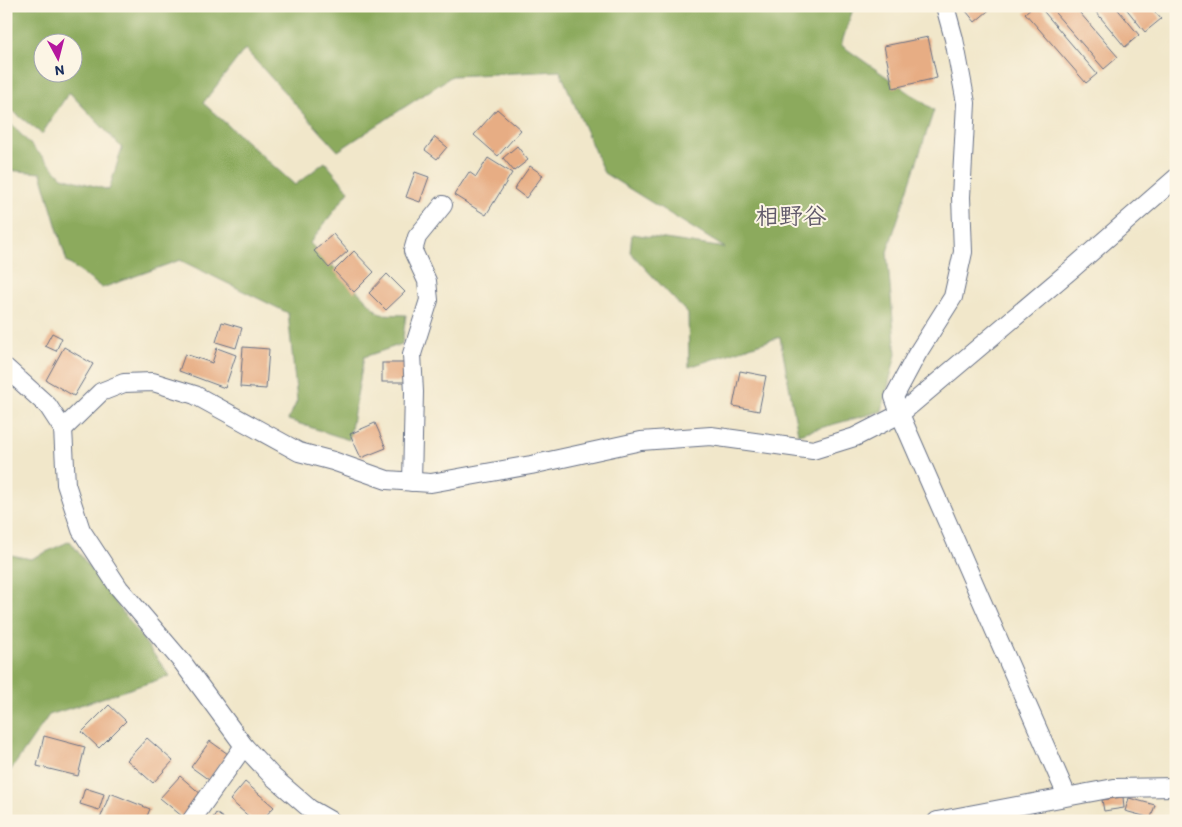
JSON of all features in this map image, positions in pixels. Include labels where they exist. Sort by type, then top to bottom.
[{"type":"street","points":[[945,6],[954,39],[966,103],[961,197],[963,252],[953,297],[917,354],[894,398],[1067,796]]},
{"type":"street","points":[[62,429],[101,392],[124,383],[153,382],[195,394],[299,452],[333,460],[387,480],[431,483],[531,465],[641,441],[711,436],[814,450],[854,438],[900,414],[1176,178]]},
{"type":"street","points":[[412,482],[414,392],[412,354],[429,300],[427,281],[413,251],[417,237],[443,204]]},
{"type":"street","points":[[6,368],[48,406],[62,429],[66,484],[81,530],[118,588],[183,662],[244,746],[273,776],[310,809],[331,821]]},
{"type":"street","points":[[192,821],[244,746]]},
{"type":"street","points":[[937,821],[1114,788],[1176,787]]},
{"type":"green space","points":[[6,6],[854,6],[841,45],[934,110],[887,252],[896,354],[882,411],[798,434],[780,337],[689,367],[688,314],[630,252],[632,234],[725,248],[604,173],[560,71],[452,76],[338,151],[245,49],[203,103],[295,185],[325,162],[349,191],[310,243],[380,314],[406,315],[402,344],[364,357],[349,440],[288,420],[297,401],[288,313],[180,260],[102,288],[67,262],[41,173],[6,170],[6,119],[62,177],[109,190],[122,148],[69,92],[42,134],[6,106]]},
{"type":"green space","points":[[70,541],[170,676],[49,715],[6,777],[6,554],[31,559]]},
{"type":"building","points":[[962,6],[994,6],[975,22]]},
{"type":"building","points":[[1033,6],[1039,6],[1097,74],[1086,83],[1025,13]]},
{"type":"building","points":[[1049,6],[1074,6],[1118,57],[1104,69]]},
{"type":"building","points":[[1091,6],[1115,6],[1139,35],[1125,47]]},
{"type":"building","points":[[1124,6],[1150,6],[1161,19],[1145,32]]},
{"type":"building","points":[[928,37],[937,78],[893,88],[884,46]]},
{"type":"building","points":[[497,109],[521,130],[498,156],[474,135]]},
{"type":"building","points":[[435,137],[447,147],[437,159],[425,150]]},
{"type":"building","points":[[517,146],[528,160],[514,171],[503,158]]},
{"type":"building","points":[[488,158],[512,173],[486,215],[454,195],[469,172],[476,177]]},
{"type":"building","points":[[530,166],[543,175],[526,198],[514,189]]},
{"type":"building","points":[[415,172],[429,177],[420,202],[406,197]]},
{"type":"building","points":[[333,234],[348,251],[329,268],[314,251]]},
{"type":"building","points":[[354,251],[374,272],[354,292],[334,271]]},
{"type":"building","points":[[387,274],[405,292],[386,310],[369,293]]},
{"type":"building","points":[[222,322],[242,328],[236,348],[216,342]]},
{"type":"building","points":[[52,333],[62,338],[56,351],[45,346]]},
{"type":"building","points":[[64,347],[93,364],[74,396],[46,380]]},
{"type":"building","points":[[243,347],[269,349],[266,389],[240,387]]},
{"type":"building","points":[[217,348],[236,355],[225,388],[179,371],[185,354],[212,363]]},
{"type":"building","points":[[382,363],[406,363],[406,382],[382,382]]},
{"type":"building","points":[[740,371],[766,376],[759,411],[733,406]]},
{"type":"building","points":[[375,423],[386,448],[361,458],[350,434]]},
{"type":"building","points":[[109,705],[126,721],[99,748],[82,732]]},
{"type":"building","points":[[44,736],[85,747],[78,776],[37,766]]},
{"type":"building","points":[[147,738],[173,761],[153,783],[127,760]]},
{"type":"building","points":[[210,741],[228,754],[209,780],[191,767]]},
{"type":"building","points":[[180,776],[202,795],[183,817],[160,798]]},
{"type":"building","points":[[245,782],[274,807],[261,821],[254,821],[230,800]]},
{"type":"building","points":[[85,788],[104,794],[99,810],[80,804]]},
{"type":"building","points":[[110,793],[150,809],[145,821],[105,821],[100,819]]},
{"type":"building","points":[[1123,797],[1124,808],[1104,811],[1102,800]]},
{"type":"building","points":[[1129,798],[1155,805],[1151,818],[1125,811]]},
{"type":"building","points":[[216,813],[227,821],[211,821]]},
{"type":"district","name":"相野谷","points":[[791,215]]}]
